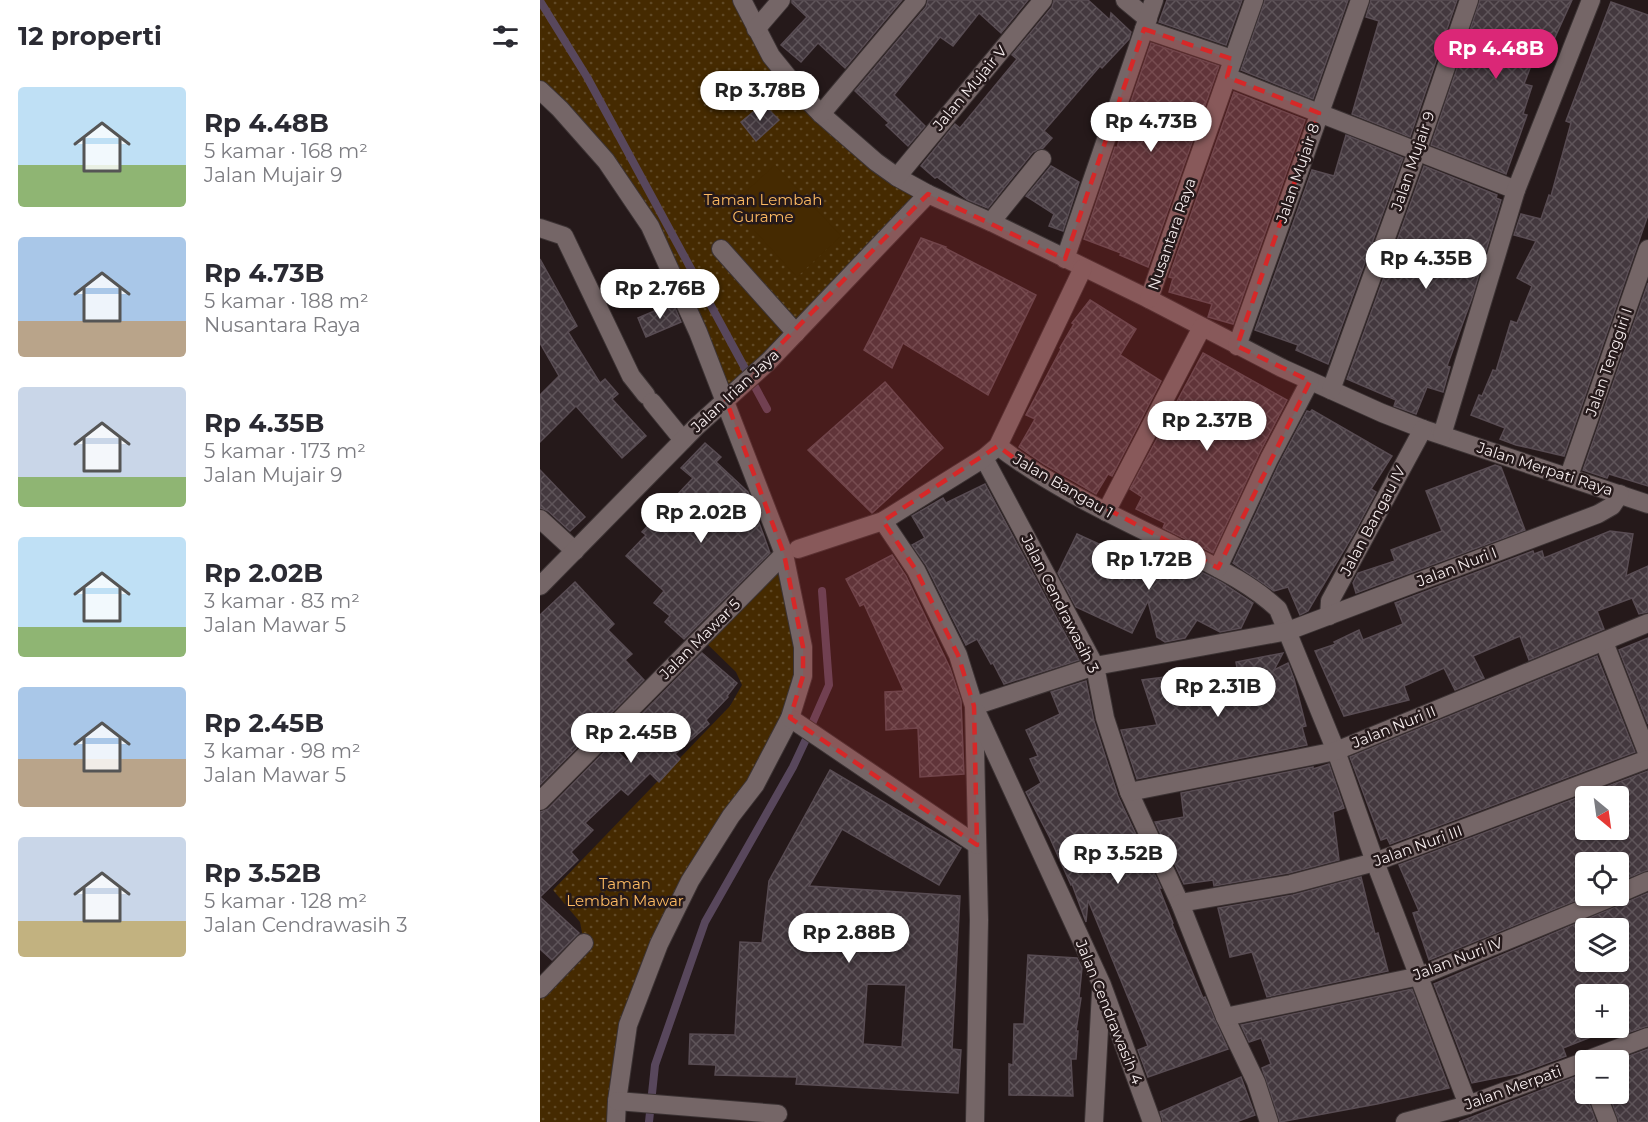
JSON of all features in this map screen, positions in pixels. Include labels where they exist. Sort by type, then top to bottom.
[{"type":"street","name":"Jalan Merpati Raya","points":[[742,0],[756,29],[783,73],[821,114],[897,177],[1149,299],[1237,346],[1310,381],[1423,429],[1648,504]]},
{"type":"street","points":[[756,29],[781,0]]},
{"type":"street","points":[[821,114],[917,0]]},
{"type":"street","name":"Jalan Mujair V","points":[[897,177],[1043,0]]},
{"type":"street","points":[[1125,0],[1146,24],[1319,113],[1516,190]]},
{"type":"street","points":[[1065,259],[1154,0]]},
{"type":"street","name":"Nusantara Raya","points":[[1149,299],[1254,0]]},
{"type":"street","name":"Jalan Mujair 8","points":[[1237,346],[1360,0]]},
{"type":"street","name":"Jalan Mujair 9","points":[[1331,390],[1417,152],[1468,0]]},
{"type":"street","points":[[1442,435],[1516,190],[1591,0]]},
{"type":"street","points":[[540,90],[606,161],[650,226],[698,332],[791,551],[803,646],[803,676],[790,718],[755,785],[731,816],[690,881],[659,944],[628,1025],[616,1101],[616,1122]]},
{"type":"street","points":[[991,222],[1042,159]]},
{"type":"street","name":"Jalan Irian Jaya","points":[[540,586],[683,441],[769,362],[928,194]]},
{"type":"street","points":[[540,228],[564,236],[631,376],[683,441]]},
{"type":"street","points":[[721,249],[796,333]]},
{"type":"street","name":"Jalan Tenggiri I","points":[[1569,476],[1648,249]]},
{"type":"street","name":"Jalan Bangau 1","points":[[1083,268],[991,452],[1218,568],[1261,593],[1278,609],[1336,750],[1375,862],[1468,1105]]},
{"type":"street","points":[[1106,512],[1202,327]]},
{"type":"street","points":[[1218,568],[1269,459],[1310,381]]},
{"type":"street","name":"Jalan Bangau IV","points":[[1329,616],[1330,601],[1423,429]]},
{"type":"street","points":[[791,551],[883,521],[991,452]]},
{"type":"street","name":"Jalan Cendrawasih 3","points":[[991,452],[1095,666],[1105,718],[1129,792],[1180,903],[1225,1017],[1256,1082],[1269,1122]]},
{"type":"street","name":"Jalan Nuri I","points":[[974,706],[1095,666],[1288,631],[1598,514],[1612,506],[1620,494]]},
{"type":"street","points":[[540,519],[575,551]]},
{"type":"street","points":[[883,521],[916,570],[953,645],[974,706],[979,920],[975,1122]]},
{"type":"street","name":"Jalan Mawar 5","points":[[540,801],[791,551]]},
{"type":"street","name":"Jalan Nuri II","points":[[1129,792],[1336,750],[1648,623]]},
{"type":"street","points":[[1604,642],[1648,757]]},
{"type":"street","name":"Jalan Cendrawasih 4","points":[[974,706],[1102,985],[1152,1122]]},
{"type":"street","points":[[790,718],[977,845]]},
{"type":"street","name":"Jalan Nuri III","points":[[1180,903],[1291,884],[1375,862],[1648,757]]},
{"type":"street","name":"Jalan Nuri IV","points":[[1629,890],[1648,881]]},
{"type":"street","name":"Jalan Nuri IV","points":[[1225,1017],[1420,976],[1590,906]]},
{"type":"street","points":[[540,989],[584,943]]},
{"type":"street","points":[[1094,1122],[1102,985]]},
{"type":"street","name":"Jalan Merpati","points":[[1616,1050],[1648,1037]]},
{"type":"street","name":"Jalan Merpati","points":[[1405,1122],[1468,1105],[1575,1066]]},
{"type":"street","points":[[616,1101],[778,1114]]},
{"type":"street","points":[[1601,1104],[1608,1122]]},
{"type":"highlighted area","points":[[1144,29],[1232,59],[1227,77],[1319,113],[1237,346],[1310,381],[1218,568],[1019,462],[998,446],[883,521],[916,570],[958,655],[974,706],[977,845],[790,718],[803,676],[803,647],[784,554],[726,400],[928,194],[1065,259]]},
{"type":"green space","name":"Taman Lembah Gurame","points":[[540,0],[742,0],[783,73],[928,194],[726,400],[650,226],[540,90]]},
{"type":"green space","points":[[775,165],[841,236],[797,277],[731,205]]},
{"type":"green space","name":"Taman Lembah Mawar","points":[[784,554],[803,676],[628,1025],[616,1122],[540,1122],[540,989],[584,943],[580,922],[553,890],[730,706],[742,685],[736,672],[701,638]]},
{"type":"building","points":[[792,0],[902,0],[845,68],[818,43],[801,62],[781,45],[807,17],[792,3]]},
{"type":"building","points":[[928,0],[1028,0],[1001,33],[979,13],[953,46],[940,37],[894,95],[925,126],[908,146],[886,125],[889,123],[855,91],[926,7]]},
{"type":"building","points":[[1054,0],[1088,0],[1110,20],[1111,13],[1131,32],[1129,39],[1102,68],[1100,66],[1044,131],[1052,138],[1043,148],[1033,152],[988,208],[968,200],[921,166],[955,124],[960,128],[1017,59],[1012,55],[1052,7]]},
{"type":"building","points":[[1167,0],[1242,0],[1226,45],[1159,22]]},
{"type":"building","points":[[1265,0],[1348,0],[1313,99],[1241,70]]},
{"type":"building","points":[[1371,0],[1457,0],[1410,137],[1352,114],[1379,21],[1366,17]]},
{"type":"building","points":[[1480,0],[1572,0],[1551,46],[1540,42],[1524,84],[1532,86],[1523,114],[1527,115],[1506,174],[1431,145]]},
{"type":"building","points":[[1611,2],[1648,15],[1648,215],[1564,456],[1500,439],[1505,428],[1471,415],[1493,370],[1496,371],[1511,321],[1517,323],[1532,286],[1517,278],[1536,241],[1514,235],[1521,214],[1541,219],[1549,195],[1551,196],[1571,123],[1566,121]]},
{"type":"building","points":[[1151,43],[1219,66],[1148,267],[1120,255],[1121,253],[1084,239]]},
{"type":"building","points":[[1234,92],[1305,120],[1233,324],[1208,317],[1212,304],[1169,292],[1173,278],[1169,277]]},
{"type":"building","points":[[763,104],[779,120],[756,141],[741,122]]},
{"type":"building","points":[[1346,135],[1403,158],[1328,364],[1296,350],[1298,345],[1255,330],[1312,170],[1334,176]]},
{"type":"building","points":[[1051,166],[1079,182],[1063,231],[1049,226],[1054,214],[1026,196]]},
{"type":"building","points":[[1424,166],[1497,195],[1496,198],[1501,200],[1472,298],[1447,366],[1450,367],[1443,392],[1427,387],[1416,414],[1394,406],[1396,400],[1347,379]]},
{"type":"building","points":[[921,238],[946,247],[1036,295],[988,395],[903,343],[892,368],[864,350]]},
{"type":"building","points":[[540,259],[577,326],[568,332],[600,383],[605,379],[618,394],[612,399],[646,436],[622,458],[576,406],[540,442],[540,395],[559,376],[540,343]]},
{"type":"building","points":[[1648,283],[1648,486],[1609,474],[1607,478],[1583,470]]},
{"type":"building","points":[[1090,300],[1136,329],[1120,355],[1161,381],[1112,476],[1108,474],[1096,494],[1019,447],[1035,419],[1026,415],[1074,324],[1072,323]]},
{"type":"building","points":[[673,303],[681,322],[646,337],[638,318]]},
{"type":"building","points":[[1203,353],[1287,400],[1213,553],[1163,528],[1165,523],[1136,509],[1142,497],[1130,489]]},
{"type":"building","points":[[885,382],[943,448],[872,513],[808,450]]},
{"type":"building","points":[[1312,410],[1392,456],[1371,489],[1376,492],[1353,535],[1308,611],[1300,615],[1288,587],[1274,591],[1233,563],[1279,464],[1307,411]]},
{"type":"building","points":[[705,443],[721,457],[716,462],[748,492],[770,553],[684,639],[665,622],[670,616],[654,603],[664,591],[626,556],[646,535],[642,532],[693,478],[681,468]]},
{"type":"building","points":[[1495,465],[1501,467],[1525,530],[1356,593],[1353,583],[1358,573],[1395,561],[1391,550],[1442,531],[1426,491]]},
{"type":"building","points":[[540,470],[585,517],[570,531],[548,511],[540,508]]},
{"type":"building","points":[[985,484],[1079,660],[1004,684],[977,639],[966,645],[926,565],[912,545],[925,538],[912,516],[943,498],[946,503]]},
{"type":"building","points":[[1610,531],[1633,534],[1626,576],[1648,566],[1648,612],[1639,614],[1632,598],[1597,611],[1604,629],[1529,660],[1520,636],[1473,656],[1484,678],[1455,690],[1444,668],[1404,686],[1409,700],[1344,716],[1315,651],[1336,644],[1334,642],[1359,630],[1363,640],[1403,624],[1395,603],[1533,551],[1534,554],[1542,551],[1544,558]]},
{"type":"building","points":[[1077,534],[1112,550],[1116,545],[1146,563],[1154,548],[1221,582],[1253,603],[1241,628],[1220,632],[1197,620],[1185,638],[1165,642],[1157,637],[1148,601],[1132,633],[1076,607],[1058,573]]},
{"type":"building","points":[[892,555],[906,576],[950,668],[961,701],[964,774],[920,777],[918,728],[886,730],[885,692],[904,691],[864,604],[860,606],[846,579]]},
{"type":"building","points":[[575,582],[614,624],[608,630],[632,654],[625,660],[644,680],[540,785],[540,615]]},
{"type":"building","points":[[1648,638],[1648,724],[1619,650]]},
{"type":"building","points":[[702,653],[737,683],[728,697],[706,720],[709,724],[675,754],[680,759],[659,782],[650,773],[628,795],[621,789],[585,823],[593,830],[571,852],[578,860],[540,897],[540,812],[548,809],[611,745],[627,761],[656,731],[640,716]]},
{"type":"building","points":[[1283,653],[1274,670],[1288,663],[1306,726],[1302,727],[1307,745],[1137,779],[1121,730],[1157,725],[1142,680],[1237,668],[1236,662]]},
{"type":"building","points":[[1597,656],[1635,752],[1390,844],[1387,838],[1381,840],[1350,757]]},
{"type":"building","points":[[1086,681],[1094,721],[1118,796],[1161,888],[1159,888],[1172,924],[1203,998],[1205,997],[1228,1049],[1148,1077],[1138,1050],[1148,1046],[1088,900],[1086,922],[1072,884],[1026,792],[1041,783],[1030,759],[1038,756],[1026,730],[1060,714],[1051,692]]},
{"type":"building","points":[[1329,764],[1344,808],[1333,812],[1339,860],[1289,873],[1214,886],[1213,880],[1184,884],[1155,822],[1184,817],[1181,793],[1313,767],[1313,769]]},
{"type":"building","points":[[830,770],[961,848],[939,885],[842,829],[809,886],[960,896],[952,1049],[961,1050],[958,1093],[796,1084],[797,1077],[715,1075],[716,1065],[689,1064],[690,1034],[735,1035],[740,942],[762,943],[769,881]],"holes":[[[867,984],[906,985],[902,1047],[863,1044]]]},
{"type":"building","points":[[1648,771],[1648,870],[1629,878],[1629,852],[1575,852],[1575,901],[1429,960],[1413,913],[1419,911],[1399,865],[1575,799],[1575,840],[1629,840],[1629,786],[1608,786]]},
{"type":"building","points":[[1361,877],[1375,934],[1378,933],[1388,971],[1267,997],[1252,952],[1230,957],[1218,908],[1293,895]]},
{"type":"building","points":[[1648,893],[1648,1026],[1629,1032],[1629,984],[1575,984],[1575,1038],[1588,1038],[1563,1048],[1566,1056],[1520,1073],[1472,1083],[1434,984],[1575,924],[1575,972],[1629,972],[1629,918],[1589,918],[1617,906],[1629,906],[1629,901]]},
{"type":"building","points":[[540,897],[579,933],[552,960],[540,949]]},
{"type":"building","points":[[1028,955],[1077,958],[1082,968],[1079,998],[1081,998],[1076,1031],[1078,1031],[1076,1059],[1071,1059],[1073,1096],[1009,1095],[1009,1064],[1013,1065],[1014,1024],[1024,1024]]},
{"type":"building","points":[[1412,989],[1449,1088],[1280,1122],[1262,1068],[1271,1064],[1261,1038],[1249,1042],[1241,1025]]},
{"type":"building","points":[[1648,1049],[1648,1122],[1619,1122],[1613,1104],[1629,1104],[1629,1056]]},
{"type":"building","points":[[1241,1077],[1255,1115],[1236,1122],[1163,1122],[1160,1112]]},
{"type":"building","points":[[1575,1077],[1575,1104],[1590,1104],[1596,1122],[1459,1122]]},
{"type":"waterway","points":[[540,1],[587,77],[767,409]]},
{"type":"waterway","points":[[811,726],[829,685],[822,591]]},
{"type":"waterway","points":[[649,1122],[655,1065],[705,922],[793,767],[808,735]]}]
